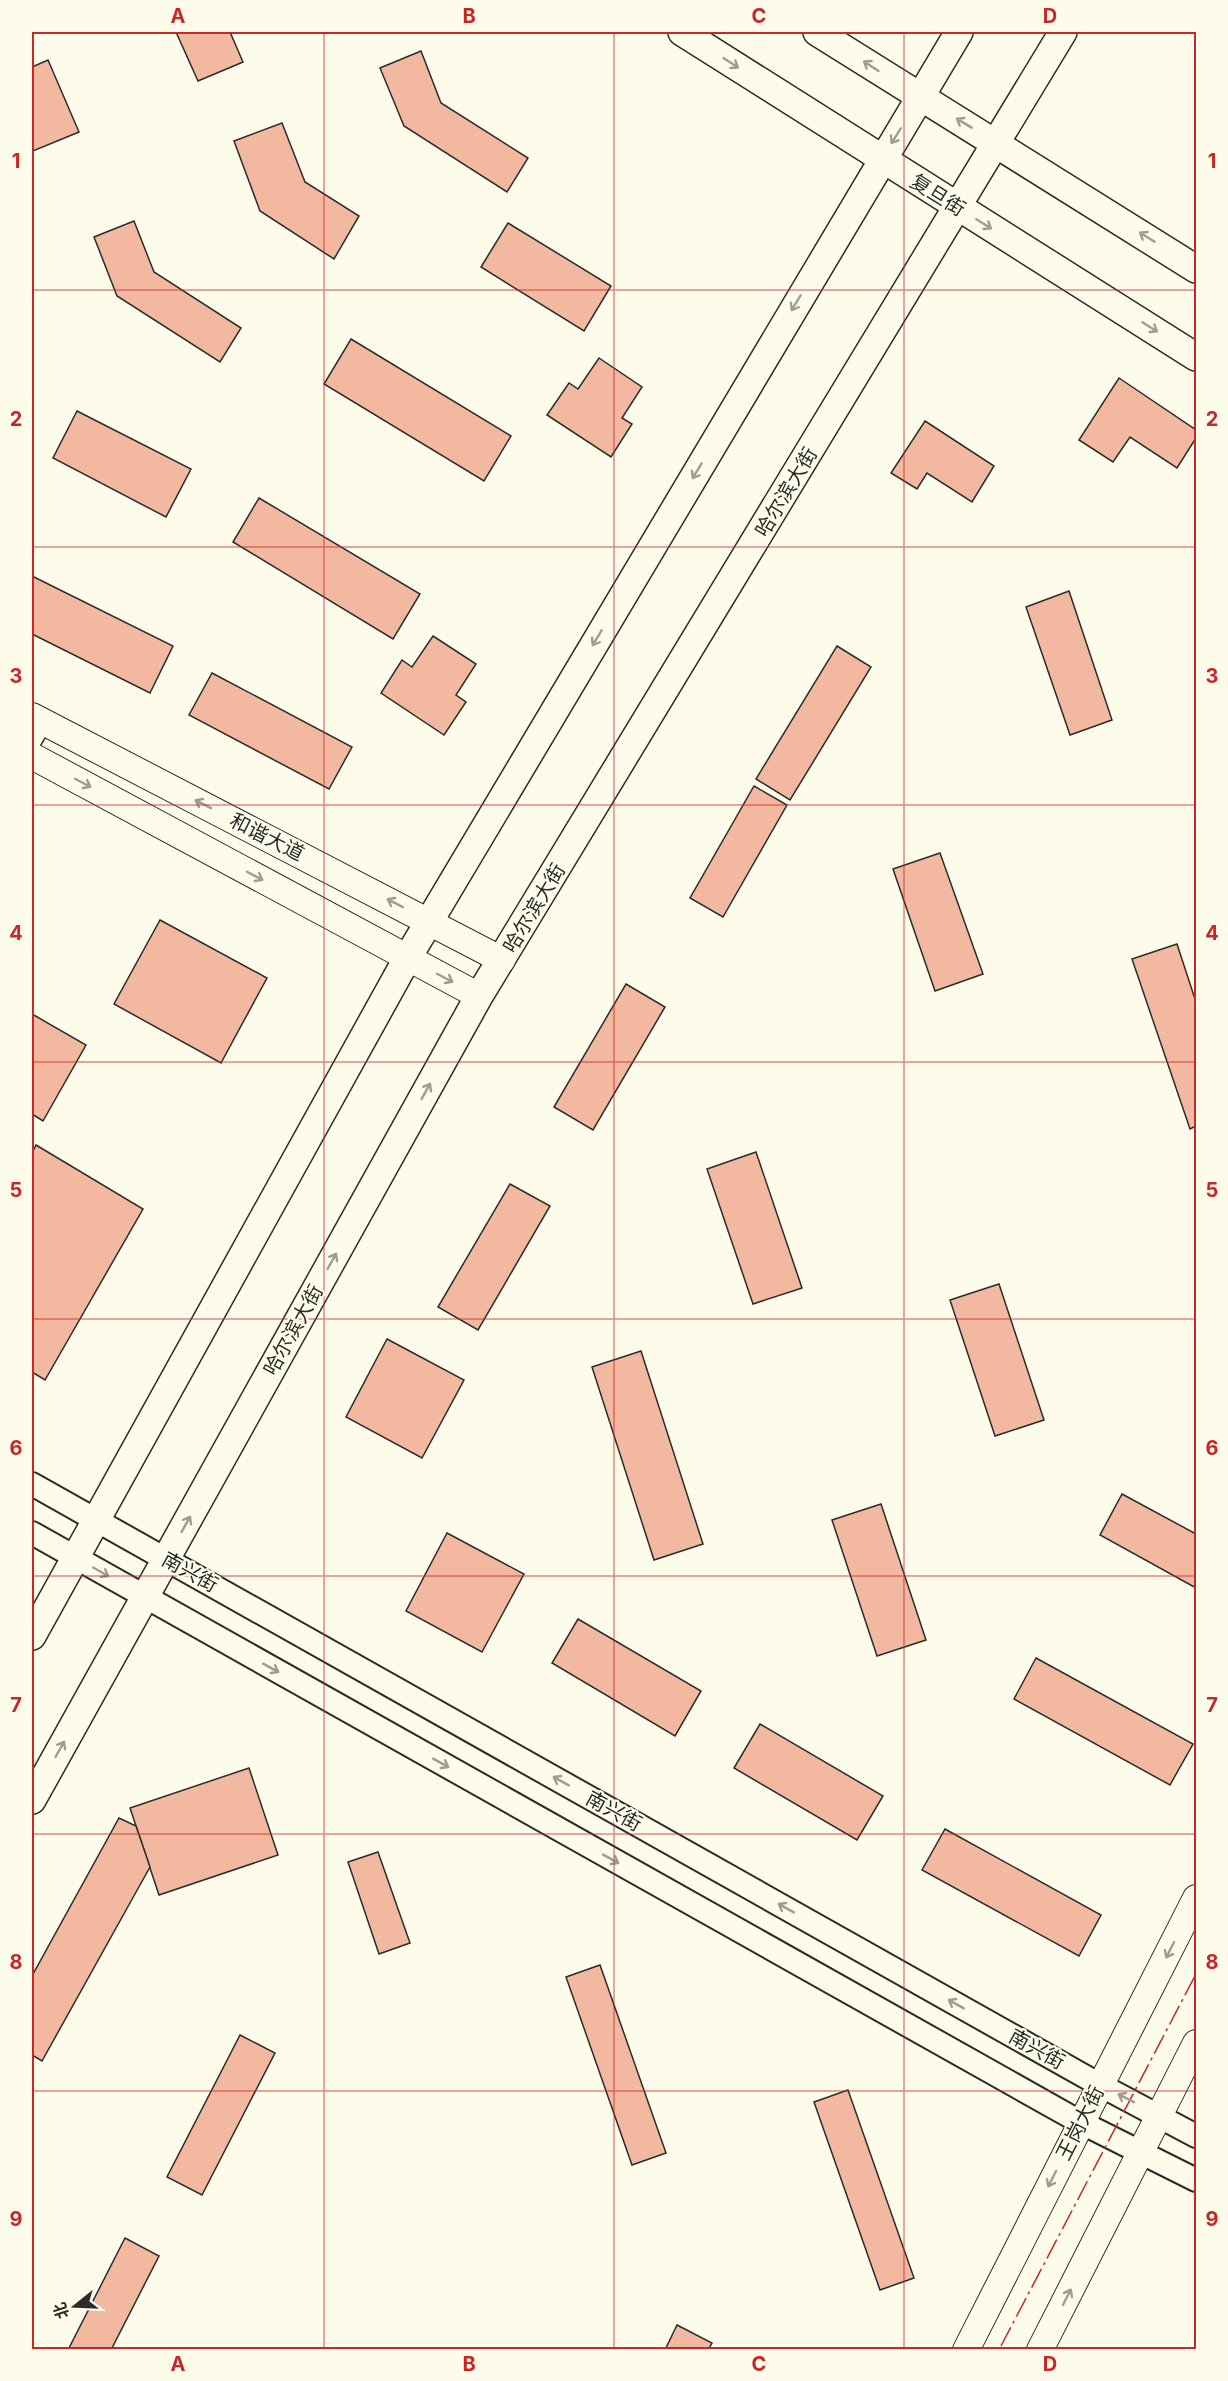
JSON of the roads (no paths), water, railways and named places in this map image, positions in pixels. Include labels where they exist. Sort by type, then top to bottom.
[{"type":"main road","name":"复旦街","points":[[681,32],[1197,357]]},
{"type":"main road","points":[[817,32],[1197,269]]},
{"type":"main road","points":[[32,1636],[95,1518],[408,957],[959,32]]},
{"type":"main road","name":"哈尔滨大街","points":[[32,1800],[479,996],[959,208],[1063,32]]},
{"type":"main road","name":"和谐大道","points":[[35,726],[429,921],[502,960]]},
{"type":"main road","name":"和谐大道","points":[[32,756],[479,996]]},
{"type":"main road","name":"王岗大街","points":[[966,2349],[1080,2122],[1197,1898]]},
{"type":"main road","points":[[1040,2349],[1197,2043]]},
{"type":"street","name":"南兴街","points":[[32,1484],[1100,2085],[1197,2136]]},
{"type":"street","points":[[32,1533],[1080,2122],[1197,2180]]}]
